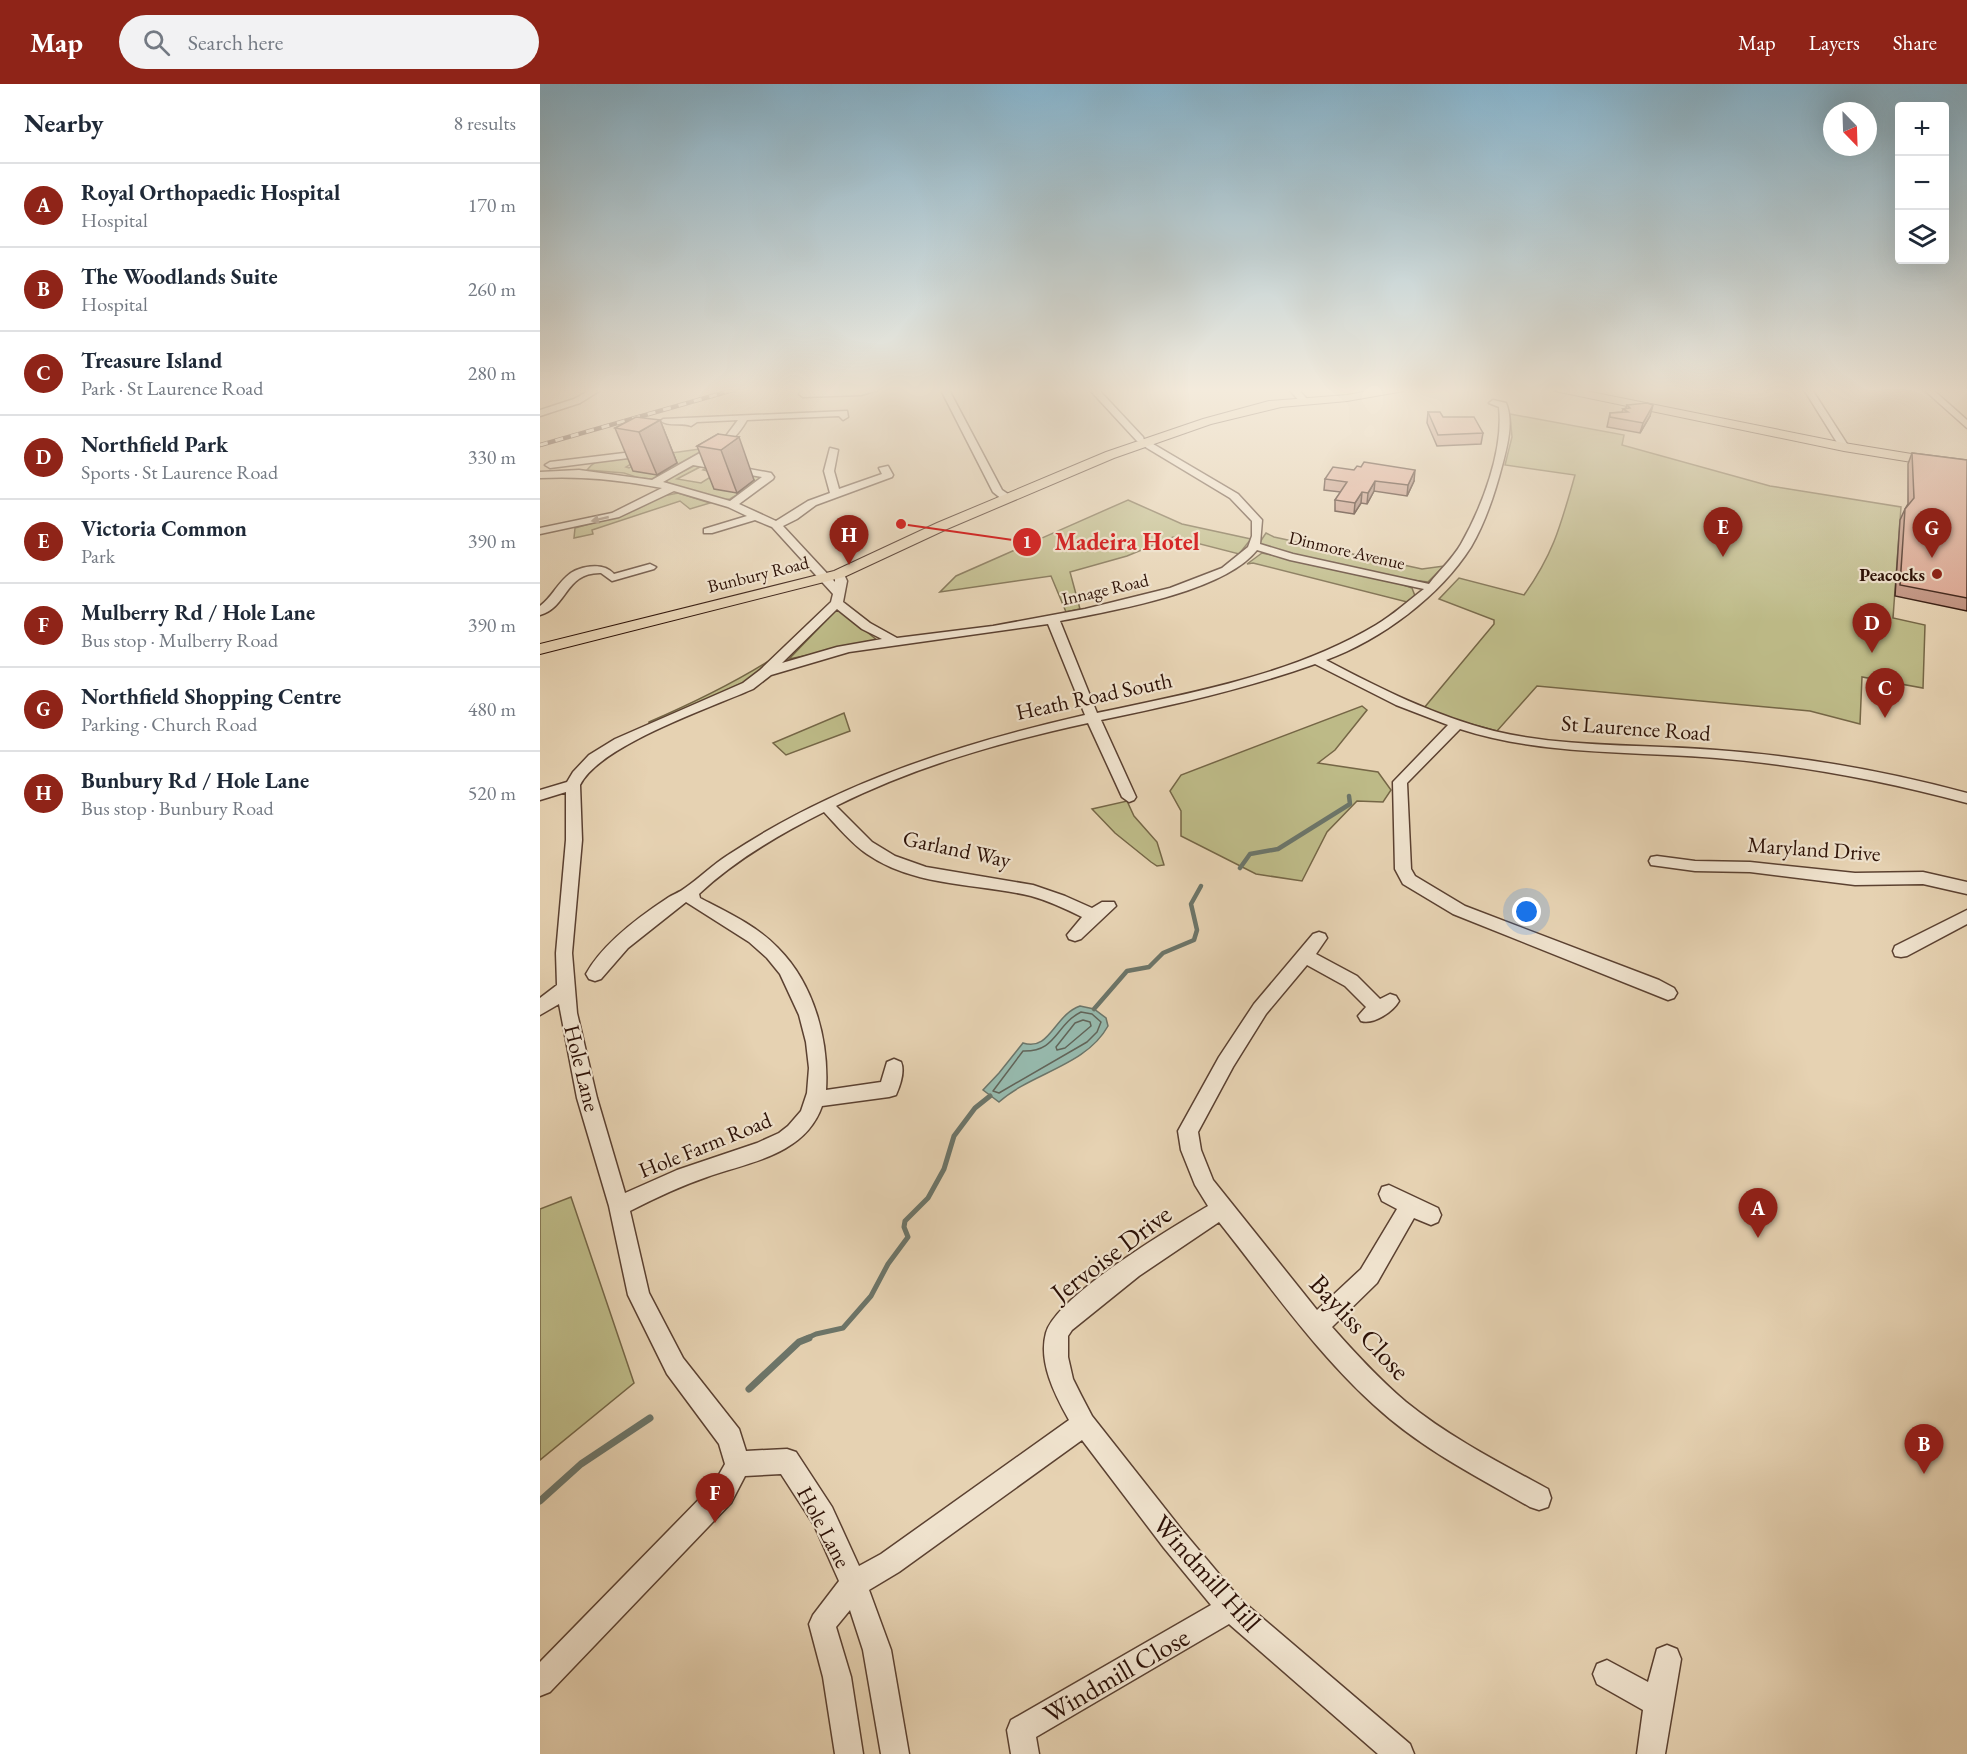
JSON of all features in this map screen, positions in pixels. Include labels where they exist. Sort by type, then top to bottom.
[{"type":"main road","name":"Bunbury Road","points":[[540,649],[839,574],[1007,498],[1086,466]]},
{"type":"street","points":[[579,473],[587,466]]},
{"type":"street","points":[[654,483],[681,466]]},
{"type":"street","points":[[718,466],[766,474],[769,477],[732,505]]},
{"type":"street","points":[[830,466],[829,471],[835,493]]},
{"type":"street","points":[[984,466],[998,492],[1007,498]]},
{"type":"street","points":[[1184,466],[1234,496],[1249,510],[1257,520],[1258,534],[1253,545]]},
{"type":"street","name":"Heath Road South","points":[[595,974],[615,948],[679,899],[691,893],[706,878],[748,849],[826,805],[927,762],[981,745],[1093,718],[1222,691],[1315,659],[1386,624],[1434,588],[1452,567],[1483,516],[1497,466]]},
{"type":"street","points":[[776,525],[793,517],[812,503],[888,475],[884,468]]},
{"type":"street","points":[[540,475],[579,473],[654,483],[732,505],[776,525],[838,598],[866,626],[896,642]]},
{"type":"street","points":[[540,531],[615,515],[673,488]]},
{"type":"street","points":[[708,531],[756,516]]},
{"type":"street","name":"Dinmore Avenue","points":[[1253,545],[1290,557],[1434,588]]},
{"type":"street","name":"Innage Road","points":[[765,674],[820,655],[860,646],[1053,620],[1144,599],[1209,578],[1232,566],[1253,545]]},
{"type":"street","points":[[543,610],[569,579],[582,573],[595,569],[605,571],[612,578],[650,567]]},
{"type":"street","points":[[540,795],[573,784],[594,758],[620,742],[702,708],[748,686],[765,674],[838,598],[841,581],[839,574]]},
{"type":"street","points":[[1053,620],[1093,718],[1129,797]]},
{"type":"street","name":"St Laurence Road","points":[[1315,659],[1414,710],[1523,741],[1716,754],[1837,768],[1967,798]]},
{"type":"street","points":[[1457,724],[1435,749],[1400,782],[1403,869],[1409,880],[1459,910],[1653,985],[1668,993]]},
{"type":"street","name":"Hole Lane","points":[[573,784],[574,840],[564,953],[568,1013],[587,1098],[619,1206],[639,1295],[675,1366],[730,1438],[737,1464],[787,1461],[823,1516],[854,1584],[877,1650],[895,1754]]},
{"type":"street","name":"Garland Way","points":[[826,805],[872,851],[898,863],[938,874],[1026,889],[1068,902],[1093,916]]},
{"type":"street","name":"Maryland Drive","points":[[1657,861],[1695,866],[1750,867],[1855,879],[1923,878],[1967,888]]},
{"type":"street","name":"Hole Farm Road","points":[[619,1206],[704,1169],[789,1137],[798,1130],[817,1099],[819,1069],[817,1048],[793,978],[774,954],[758,939],[693,901],[691,893]]},
{"type":"street","points":[[1075,935],[1093,916],[1108,906]]},
{"type":"street","points":[[1901,951],[1967,916]]},
{"type":"street","points":[[1222,1209],[1205,1185],[1191,1150],[1188,1131],[1226,1062],[1260,1009],[1319,938]]},
{"type":"street","points":[[1305,956],[1352,981],[1378,1008]]},
{"type":"street","points":[[540,1008],[568,987]]},
{"type":"street","points":[[817,1099],[889,1089],[894,1067]]},
{"type":"street","points":[[1389,1194],[1431,1215]]},
{"type":"street","points":[[1316,1326],[1369,1276],[1410,1206]]},
{"type":"street","name":"Bayliss Close","points":[[1222,1209],[1316,1326],[1360,1376],[1400,1412],[1470,1460],[1539,1498]]},
{"type":"street","name":"Jervoise Drive","points":[[1084,1424],[1059,1376],[1056,1342],[1058,1330],[1085,1303],[1172,1240],[1222,1209]]},
{"type":"street","points":[[854,1584],[890,1563],[1084,1424]]},
{"type":"street","name":"Windmill Hill","points":[[1084,1424],[1173,1539],[1231,1608],[1400,1754]]},
{"type":"street","points":[[540,1682],[722,1494],[732,1479],[737,1464]]},
{"type":"street","name":"Hole Lane","points":[[849,1754],[837,1677],[822,1624],[854,1584]]},
{"type":"street","name":"Windmill Close","points":[[1025,1754],[1021,1730],[1231,1608]]},
{"type":"street","points":[[1651,1754],[1667,1659]]},
{"type":"street","points":[[1607,1674],[1658,1703]]},
{"type":"shaded area","points":[[591,466],[628,466],[626,467],[633,466],[675,466],[652,479],[624,473],[587,470]]},
{"type":"shaded area","points":[[694,466],[700,467],[677,479],[701,483],[717,473],[703,470],[706,468],[758,476],[761,480],[730,499],[724,500],[668,483],[666,480]]},
{"type":"shaded area","points":[[1512,466],[1698,466],[1770,486],[1901,507],[1893,618],[1925,625],[1923,688],[1862,677],[1860,724],[1810,711],[1537,686],[1497,731],[1456,720],[1424,708],[1494,624],[1494,620],[1439,599],[1459,578],[1524,595],[1543,565],[1556,538],[1575,475]]},
{"type":"shaded area","points":[[678,493],[710,503],[690,509],[680,501],[592,530],[593,534],[574,538],[575,528],[618,516],[663,496]]},
{"type":"shaded area","points":[[1128,500],[1182,524],[1251,539],[1239,554],[1173,537],[1127,556],[1070,572],[1080,609],[1066,612],[1051,576],[940,592],[956,576]]},
{"type":"shaded area","points":[[1266,533],[1274,537],[1422,569],[1444,566],[1428,582],[1395,578],[1261,546],[1260,542]]},
{"type":"shaded area","points":[[1262,553],[1398,583],[1412,588],[1415,596],[1407,602],[1253,563],[1247,564]]},
{"type":"shaded area","points":[[838,608],[878,641],[789,659]]},
{"type":"shaded area","points":[[781,653],[758,676],[649,725],[649,722],[749,673]]},
{"type":"shaded area","points":[[1362,706],[1367,710],[1335,750],[1318,763],[1378,772],[1391,790],[1383,802],[1357,801],[1327,832],[1302,881],[1256,874],[1181,836],[1181,811],[1170,791],[1181,775]]},
{"type":"shaded area","points":[[844,713],[850,731],[786,755],[773,743]]},
{"type":"shaded area","points":[[1127,801],[1134,816],[1157,842],[1164,865],[1157,866],[1151,862],[1115,833],[1092,809]]},
{"type":"shaded area","points":[[571,1197],[634,1383],[540,1460],[540,1209]]},
{"type":"water","points":[[1080,1006],[1094,1009],[1106,1018],[1108,1026],[1086,1051],[1012,1092],[999,1102],[983,1090],[1023,1043],[1040,1042],[1064,1017]]},
{"type":"building","points":[[1357,466],[1389,466],[1415,470],[1408,485],[1375,481],[1368,493],[1362,492],[1355,503],[1335,500],[1347,482],[1325,479],[1333,467],[1354,470]]},
{"type":"building","points":[[1913,466],[1967,466],[1967,598],[1900,585],[1905,509],[1914,498]]},
{"type":"waterway","points":[[1240,868],[1250,854],[1278,849],[1350,804],[1349,796]]},
{"type":"waterway","points":[[1094,1009],[1127,971],[1149,967],[1163,953],[1194,940],[1197,930],[1191,904],[1201,886]]},
{"type":"waterway","points":[[805,1339],[843,1328],[871,1296],[888,1264],[908,1237],[904,1227],[905,1221],[928,1198],[944,1169],[954,1136],[975,1108],[990,1096]]},
{"type":"waterway","points":[[749,1389],[799,1342],[809,1338]]},
{"type":"waterway","points":[[540,1501],[581,1464],[650,1418]]},
{"type":"place","name":"Madeira Hotel","points":[[901,524]]},
{"type":"place","name":"Victoria Common","points":[[1723,557]]},
{"type":"place","name":"Northfield Shopping Centre","points":[[1932,558]]},
{"type":"place","name":"Bunbury Rd / Hole Lane","points":[[849,565]]},
{"type":"place","name":"Peacocks","points":[[1937,574]]},
{"type":"place","name":"Northfield Park","points":[[1872,653]]},
{"type":"place","name":"Treasure Island","points":[[1885,718]]},
{"type":"place","name":"Royal Orthopaedic Hospital","points":[[1758,1238]]},
{"type":"place","name":"The Woodlands Suite","points":[[1924,1474]]},
{"type":"place","name":"Mulberry Rd / Hole Lane","points":[[715,1523]]}]
